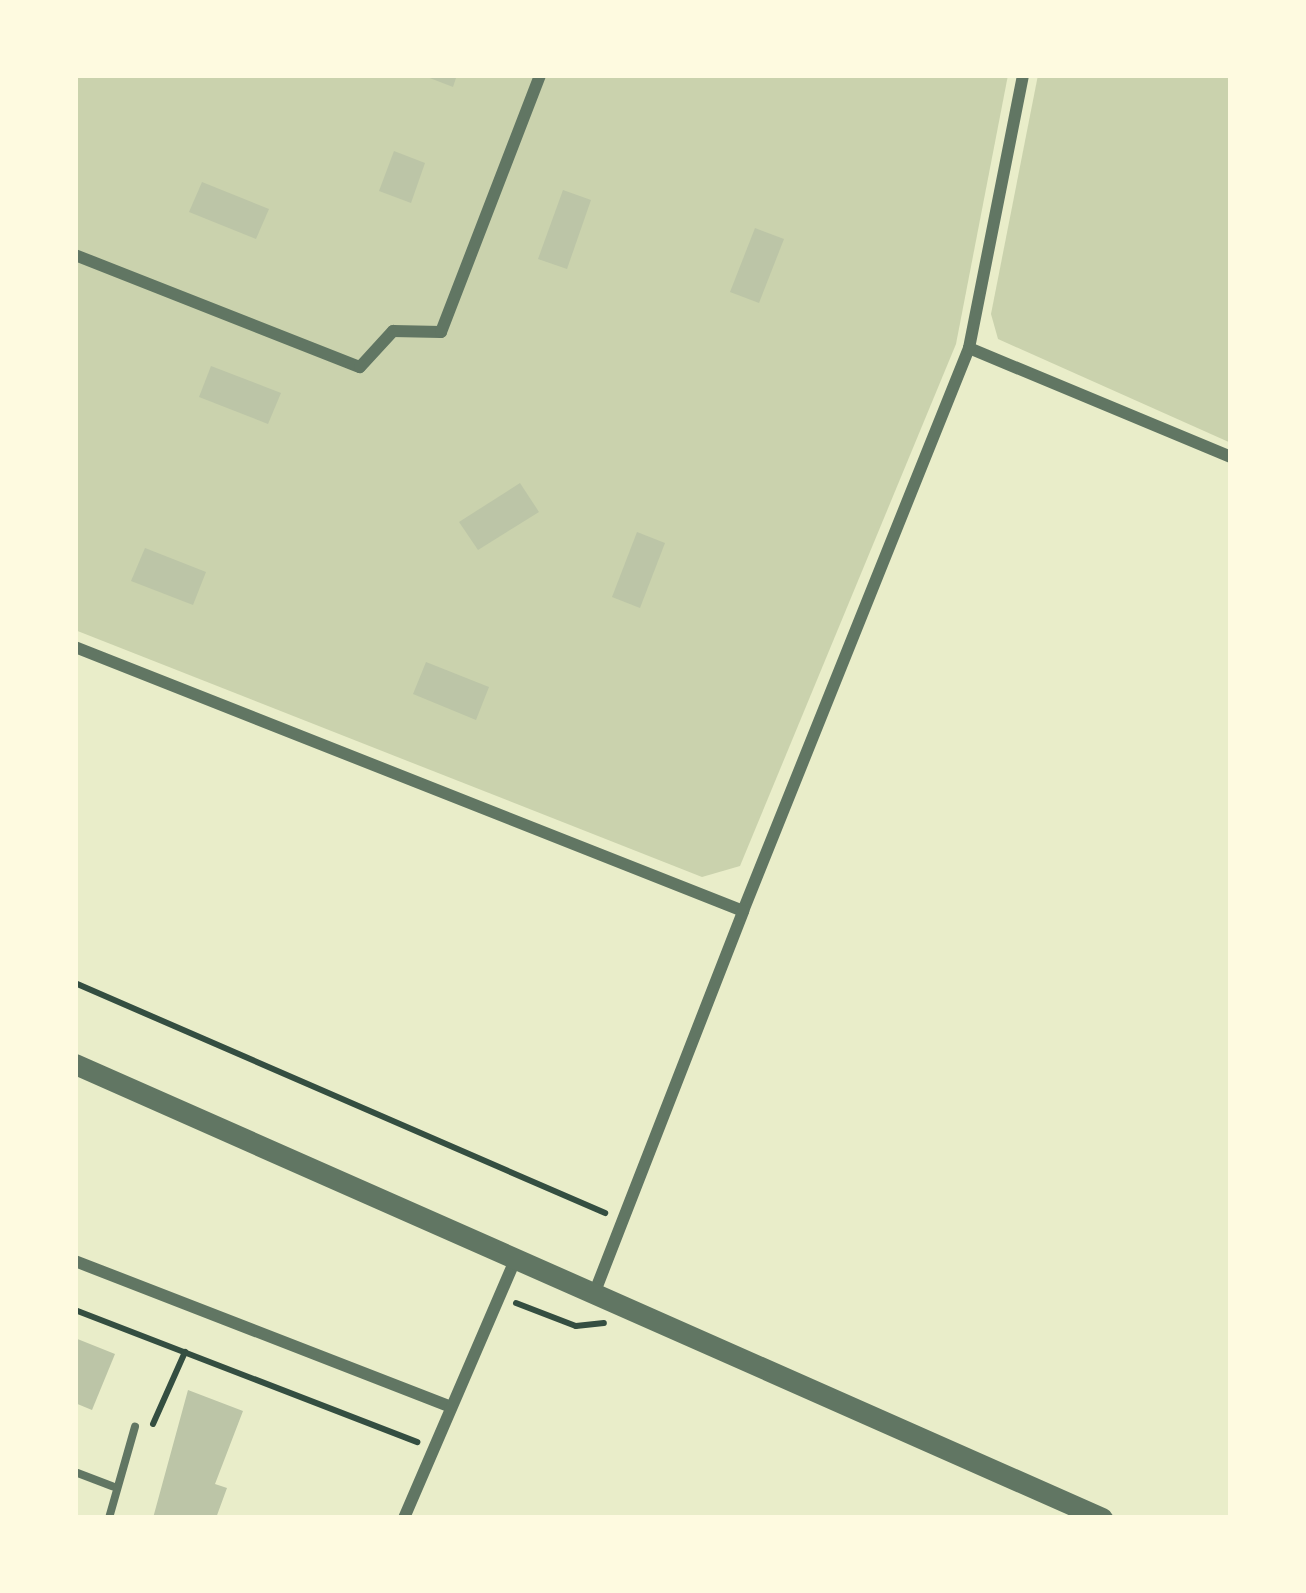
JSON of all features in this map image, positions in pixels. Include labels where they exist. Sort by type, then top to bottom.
[{"type":"street","points":[[75,255],[360,367],[393,332],[441,332],[540,75]]},
{"type":"street","points":[[603,1298],[618,1219],[969,348],[1023,75]]},
{"type":"street","points":[[969,348],[1231,458]]},
{"type":"street","points":[[75,647],[742,911]]},
{"type":"street","points":[[75,1064],[1102,1518]]},
{"type":"street","points":[[404,1518],[448,1405],[515,1259]]},
{"type":"street","points":[[75,1261],[448,1405]]},
{"type":"lane","points":[[109,1518],[112,1486],[135,1427]]},
{"type":"lane","points":[[75,1472],[112,1486]]},
{"type":"path","points":[[75,983],[618,1219]]},
{"type":"path","points":[[499,1295],[591,1330],[603,1298]]},
{"type":"path","points":[[75,1310],[431,1448]]},
{"type":"path","points":[[135,1427],[162,1418],[185,1352]]},
{"type":"green space","points":[[75,75],[1008,75],[956,344],[740,866],[702,877],[75,630]]},
{"type":"green space","points":[[1038,75],[1231,75],[1231,443],[998,339],[991,314]]},
{"type":"building","points":[[422,75],[457,75],[453,87]]},
{"type":"building","points":[[394,151],[425,163],[411,203],[379,191]]},
{"type":"building","points":[[202,182],[269,209],[256,239],[189,212]]},
{"type":"building","points":[[563,190],[591,200],[567,269],[538,259]]},
{"type":"building","points":[[755,228],[784,239],[759,303],[730,292]]},
{"type":"building","points":[[211,366],[281,393],[268,424],[199,397]]},
{"type":"building","points":[[520,483],[539,512],[478,550],[459,522]]},
{"type":"building","points":[[637,532],[665,543],[640,608],[612,597]]},
{"type":"building","points":[[145,548],[206,572],[193,605],[131,581]]},
{"type":"building","points":[[426,662],[489,687],[476,720],[413,694]]},
{"type":"building","points":[[75,1338],[115,1354],[92,1410],[75,1403]]},
{"type":"building","points":[[188,1390],[243,1411],[215,1484],[227,1488],[216,1518],[153,1518]]}]
